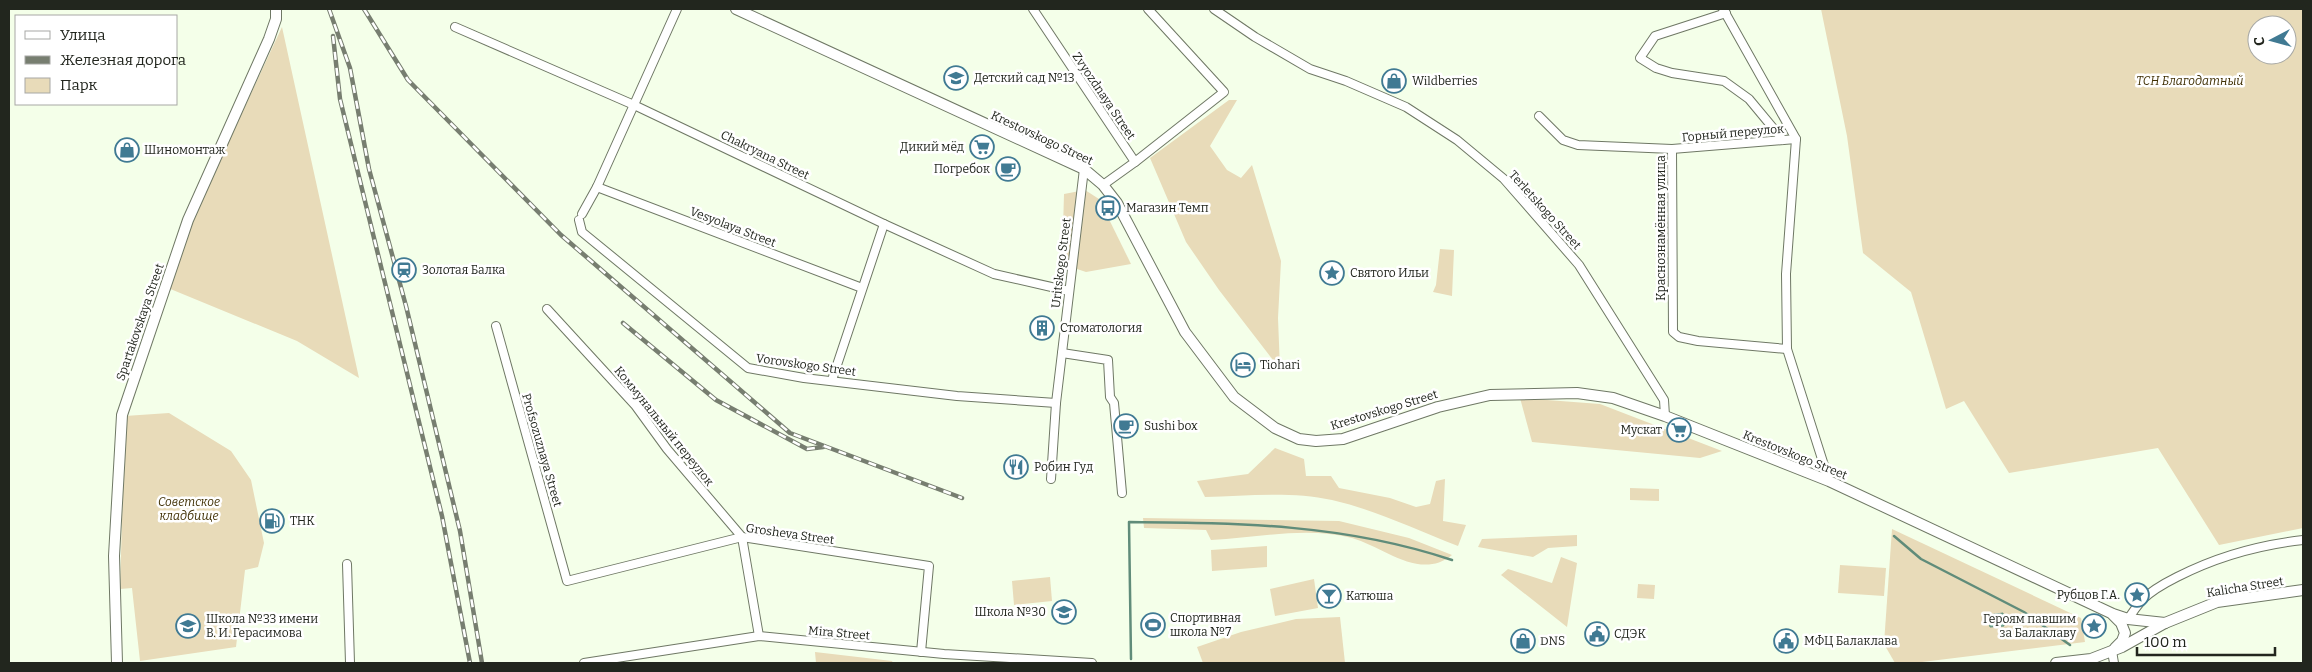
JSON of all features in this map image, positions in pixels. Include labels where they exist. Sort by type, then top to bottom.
[{"type":"main road","name":"Spartakovskaya Street","points":[[117,663],[114,556],[122,416],[188,220],[269,39],[276,19],[276,9]]},
{"type":"main road","name":"Krestovskogo Street","points":[[736,9],[1084,169],[1103,185],[1117,203],[1185,332],[1234,397],[1275,428],[1291,435],[1316,441],[1342,438],[1438,407],[1490,395],[1577,393],[1614,398],[1665,416],[1829,481],[2112,614],[2128,619],[2165,623]]},
{"type":"main road","name":"Kalicha Street","points":[[2056,663],[2091,659],[2112,651],[2165,623],[2217,602],[2303,590]]},
{"type":"main road","points":[[2112,614],[2121,623],[2125,633],[2122,641],[2112,651]]},
{"type":"street","points":[[597,187],[677,9]]},
{"type":"street","name":"Zvyozdnaya Street","points":[[1033,9],[1135,162]]},
{"type":"street","points":[[1103,185],[1224,92],[1148,9]]},
{"type":"street","name":"Terletskogo Street","points":[[1214,9],[1304,66],[1346,81],[1406,107],[1457,140],[1504,179],[1579,265],[1664,400],[1665,416]]},
{"type":"street","points":[[1783,140],[1748,99],[1724,81],[1672,73],[1656,68],[1640,58],[1655,36],[1725,11],[1796,139],[1786,274],[1787,349],[1829,481]]},
{"type":"street","name":"Chakryana Street","points":[[455,27],[634,105],[994,274],[1069,292]]},
{"type":"street","name":"Краснознамённая улица","points":[[1539,116],[1563,140],[1578,145],[1672,149],[1673,332],[1679,338],[1698,341],[1787,349]]},
{"type":"street","name":"Горный переулок","points":[[1672,149],[1796,139]]},
{"type":"street","name":"Uritskogo Street","points":[[1051,480],[1056,403],[1084,169]]},
{"type":"street","name":"Vorovskogo Street","points":[[597,187],[581,217],[582,232],[748,368],[957,396],[1056,403]]},
{"type":"street","name":"Vesyolaya Street","points":[[597,187],[862,288]]},
{"type":"street","points":[[832,380],[884,224]]},
{"type":"street","name":"Коммунальный переулок","points":[[547,310],[635,405],[667,449],[742,537]]},
{"type":"street","name":"Profsozuznaya Street","points":[[496,326],[567,581]]},
{"type":"street","points":[[1062,353],[1108,360],[1110,397],[1114,403],[1122,493]]},
{"type":"street","points":[[742,537],[759,636]]},
{"type":"street","name":"Grosheva Street","points":[[567,581],[742,537],[929,566],[921,652]]},
{"type":"street","points":[[2128,619],[2142,600],[2198,566],[2243,550],[2303,540]]},
{"type":"street","points":[[347,564],[350,663]]},
{"type":"street","name":"Mira Street","points":[[584,663],[759,636],[944,654],[1092,663]]},
{"type":"street","points":[[2112,651],[2114,663]]},
{"type":"street","points":[[944,654],[944,663]]},
{"type":"green space","name":"ТСН Благодатный","points":[[1821,9],[2303,9],[2303,528],[2219,545],[2158,448],[2009,473],[1964,401],[1946,409],[1911,292],[1863,253],[1847,136]]},
{"type":"green space","points":[[282,27],[359,378],[297,341],[168,288],[199,205]]},
{"type":"green space","points":[[1229,100],[1237,100],[1210,146],[1227,170],[1241,178],[1252,165],[1281,261],[1278,318],[1280,369],[1219,290],[1186,242],[1150,158]]},
{"type":"green space","points":[[1085,190],[1099,199],[1131,264],[1086,272],[1062,264],[1064,194]]},
{"type":"green space","points":[[1440,249],[1454,250],[1452,296],[1433,292],[1436,285]]},
{"type":"green space","points":[[1520,398],[1600,404],[1722,451],[1700,458],[1532,442]]},
{"type":"green space","name":"Советское кладбище","points":[[169,413],[231,451],[251,480],[264,543],[258,567],[245,570],[236,647],[140,661],[132,588],[120,589],[125,416]]},
{"type":"green space","points":[[1275,448],[1304,459],[1306,476],[1331,476],[1339,488],[1390,498],[1416,507],[1430,504],[1436,481],[1445,479],[1443,521],[1466,525],[1458,546],[1380,515],[1332,500],[1285,495],[1205,497],[1197,481],[1248,474]]},
{"type":"green space","points":[[1630,488],[1659,489],[1659,501],[1630,500]]},
{"type":"green space","points":[[1143,518],[1339,521],[1409,538],[1452,555],[1440,562],[1427,565],[1402,560],[1352,538],[1317,533],[1211,540],[1206,530],[1144,528]]},
{"type":"green space","points":[[1892,529],[2081,618],[2085,642],[1914,663],[1895,663],[1884,644]]},
{"type":"green space","points":[[1577,535],[1577,546],[1548,548],[1533,557],[1478,547],[1482,539]]},
{"type":"green space","points":[[1267,546],[1267,567],[1212,571],[1211,550]]},
{"type":"green space","points":[[1561,557],[1577,563],[1567,627],[1501,575],[1508,569],[1552,583]]},
{"type":"green space","points":[[1840,565],[1886,568],[1884,596],[1838,593]]},
{"type":"green space","points":[[1050,577],[1052,601],[1014,605],[1012,581]]},
{"type":"green space","points":[[1314,579],[1318,608],[1275,616],[1270,589]]},
{"type":"green space","points":[[1638,584],[1655,585],[1654,599],[1637,598]]},
{"type":"green space","points":[[1340,617],[1345,663],[1203,663],[1197,647],[1241,632],[1296,619]]},
{"type":"green space","points":[[815,652],[892,661],[893,663],[816,663]]},
{"type":"shaded area","points":[[2003,613],[2004,626],[1990,627],[1988,615]]},
{"type":"waterway","points":[[1131,659],[1129,522],[1212,523],[1332,532],[1412,548],[1452,560]]},
{"type":"waterway","points":[[1894,536],[1921,559],[2024,612],[2070,645]]},
{"type":"railway","points":[[329,9],[350,68],[369,169],[406,306],[460,531],[482,663]]},
{"type":"railway","points":[[364,9],[408,80],[561,235],[790,433],[962,498]]},
{"type":"railway","points":[[333,36],[340,99],[442,516],[470,663]]},
{"type":"railway","points":[[623,323],[716,400],[807,449],[823,447]]},
{"type":"place","name":"Детский сад №13","points":[[956,78]]},
{"type":"place","name":"Wildberries","points":[[1394,81]]},
{"type":"place","name":"Дикий мёд","points":[[982,147]]},
{"type":"place","name":"Шиномонтаж","points":[[127,150]]},
{"type":"place","name":"Погребок","points":[[1008,169]]},
{"type":"place","name":"Магазин Темп","points":[[1108,208]]},
{"type":"place","name":"Золотая Балка","points":[[404,270]]},
{"type":"place","name":"Святого Ильи","points":[[1332,273]]},
{"type":"place","name":"Стоматология","points":[[1042,328]]},
{"type":"place","name":"Tiohari","points":[[1243,365]]},
{"type":"place","name":"Sushi box","points":[[1126,426]]},
{"type":"place","name":"Мускат","points":[[1679,430]]},
{"type":"place","name":"Робин Гуд","points":[[1016,467]]},
{"type":"place","name":"ТНК","points":[[272,521]]},
{"type":"place","name":"Рубцов Г.А.","points":[[2137,595]]},
{"type":"place","name":"Катюша","points":[[1329,596]]},
{"type":"place","name":"Школа №30","points":[[1064,612]]},
{"type":"place","name":"Спортивная школа №7","points":[[1153,625]]},
{"type":"place","name":"Школа №33 имени В. И. Герасимова","points":[[188,626]]},
{"type":"place","name":"Героям павшим за Балаклаву","points":[[2094,626]]},
{"type":"place","name":"СДЭК","points":[[1597,634]]},
{"type":"place","name":"DNS","points":[[1523,641]]},
{"type":"place","name":"МФЦ Балаклава","points":[[1786,641]]}]
